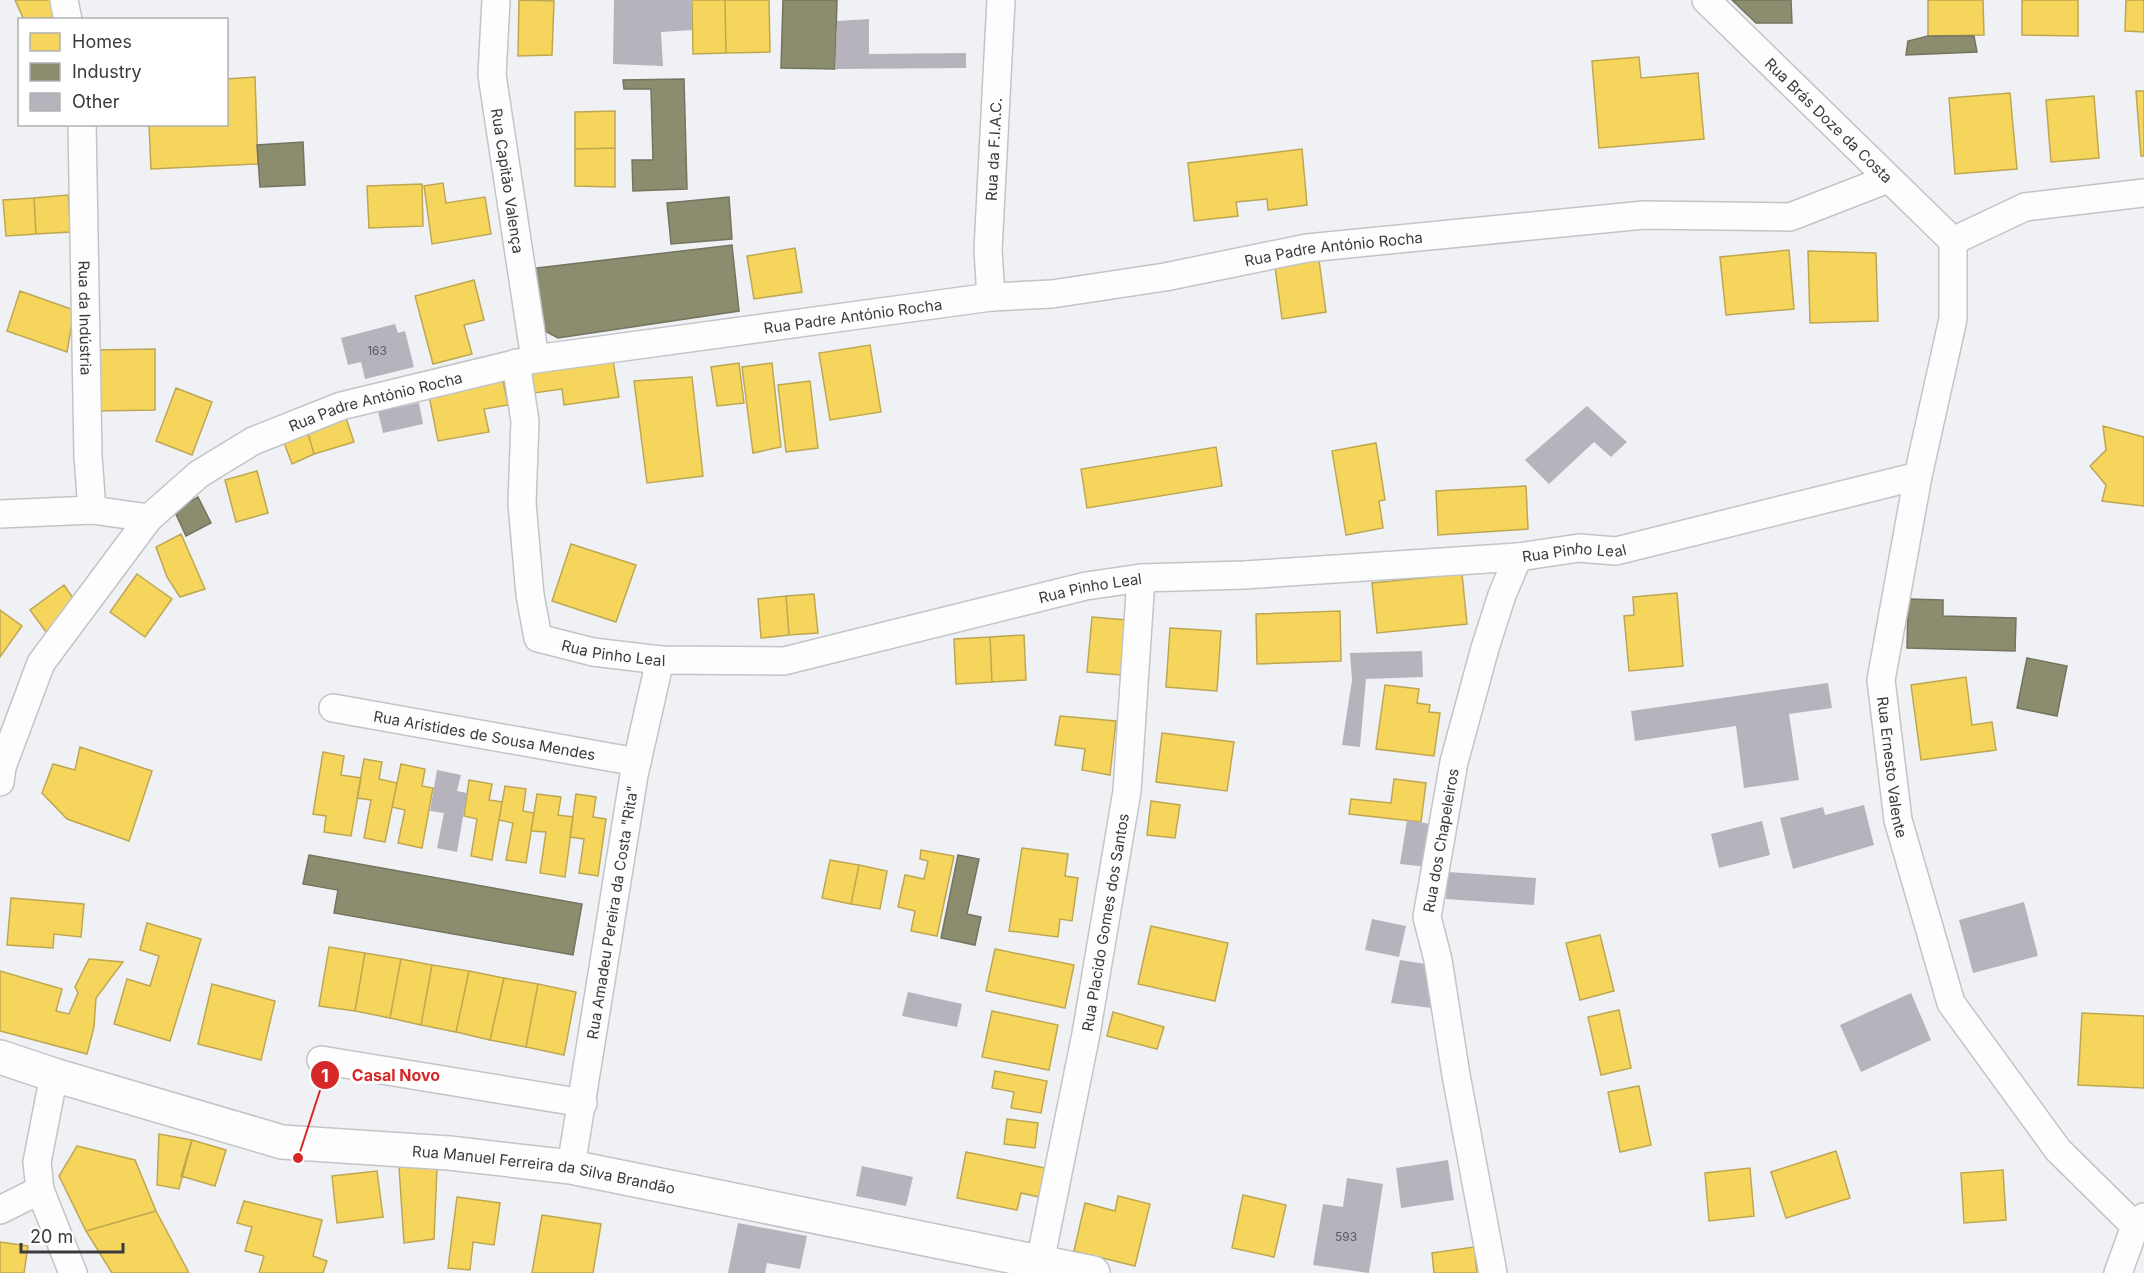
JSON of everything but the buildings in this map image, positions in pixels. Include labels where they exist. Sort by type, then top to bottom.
[{"type":"main road","name":"Rua Manuel Ferreira da Silva Brandão","points":[[0,1057],[54,1076],[282,1142],[448,1153],[571,1167],[1093,1273]]},
{"type":"street","points":[[64,0],[68,18]]},
{"type":"street","name":"Rua Capitão Valença","points":[[496,0],[492,75],[525,361]]},
{"type":"street","name":"Rua da F.I.A.C.","points":[[991,297],[988,250],[1001,0]]},
{"type":"street","name":"Rua Brás Doze da Costa","points":[[1706,0],[1953,242]]},
{"type":"street","name":"Rua da Indústria","points":[[82,126],[87,412],[92,510]]},
{"type":"street","name":"Rua Padre António Rocha","points":[[0,782],[2,767],[41,663],[149,519],[199,474],[253,441],[341,406],[525,361],[991,297],[1052,294],[1165,277],[1307,248],[1644,215],[1790,218],[1888,179]]},
{"type":"street","points":[[1953,242],[2025,207],[2144,193]]},
{"type":"street","name":"Rua Ernesto Valente","points":[[1953,242],[1953,319],[1918,476],[1881,680],[1901,831],[1951,1003],[2058,1150],[2140,1221]]},
{"type":"street","name":"Rua Pinho Leal","points":[[525,361],[522,503],[530,595],[537,638],[593,652],[660,660],[784,661],[1086,586],[1141,578],[1244,575],[1518,557],[1579,548],[1616,551],[1918,476]]},
{"type":"street","points":[[0,514],[92,510],[149,519]]},
{"type":"street","name":"Rua dos Chapeleiros","points":[[1492,1273],[1456,1075],[1438,960],[1427,917],[1454,762],[1485,648],[1502,595],[1518,557]]},
{"type":"street","name":"Rua Placido Gomes dos Santos","points":[[1040,1262],[1086,1034],[1126,791],[1141,578]]},
{"type":"street","name":"Rua Amadeu Pereira da Costa \"Rita\"","points":[[571,1167],[637,762],[660,660]]},
{"type":"street","name":"Rua Aristides de Sousa Mendes","points":[[333,708],[637,762]]},
{"type":"street","points":[[321,1060],[583,1103]]},
{"type":"street","points":[[54,1076],[37,1162],[40,1190],[73,1273]]},
{"type":"street","points":[[0,1210],[40,1190]]},
{"type":"street","points":[[2118,1273],[2140,1221]]},
{"type":"place","name":"Casal Novo","points":[[298,1158]]}]
